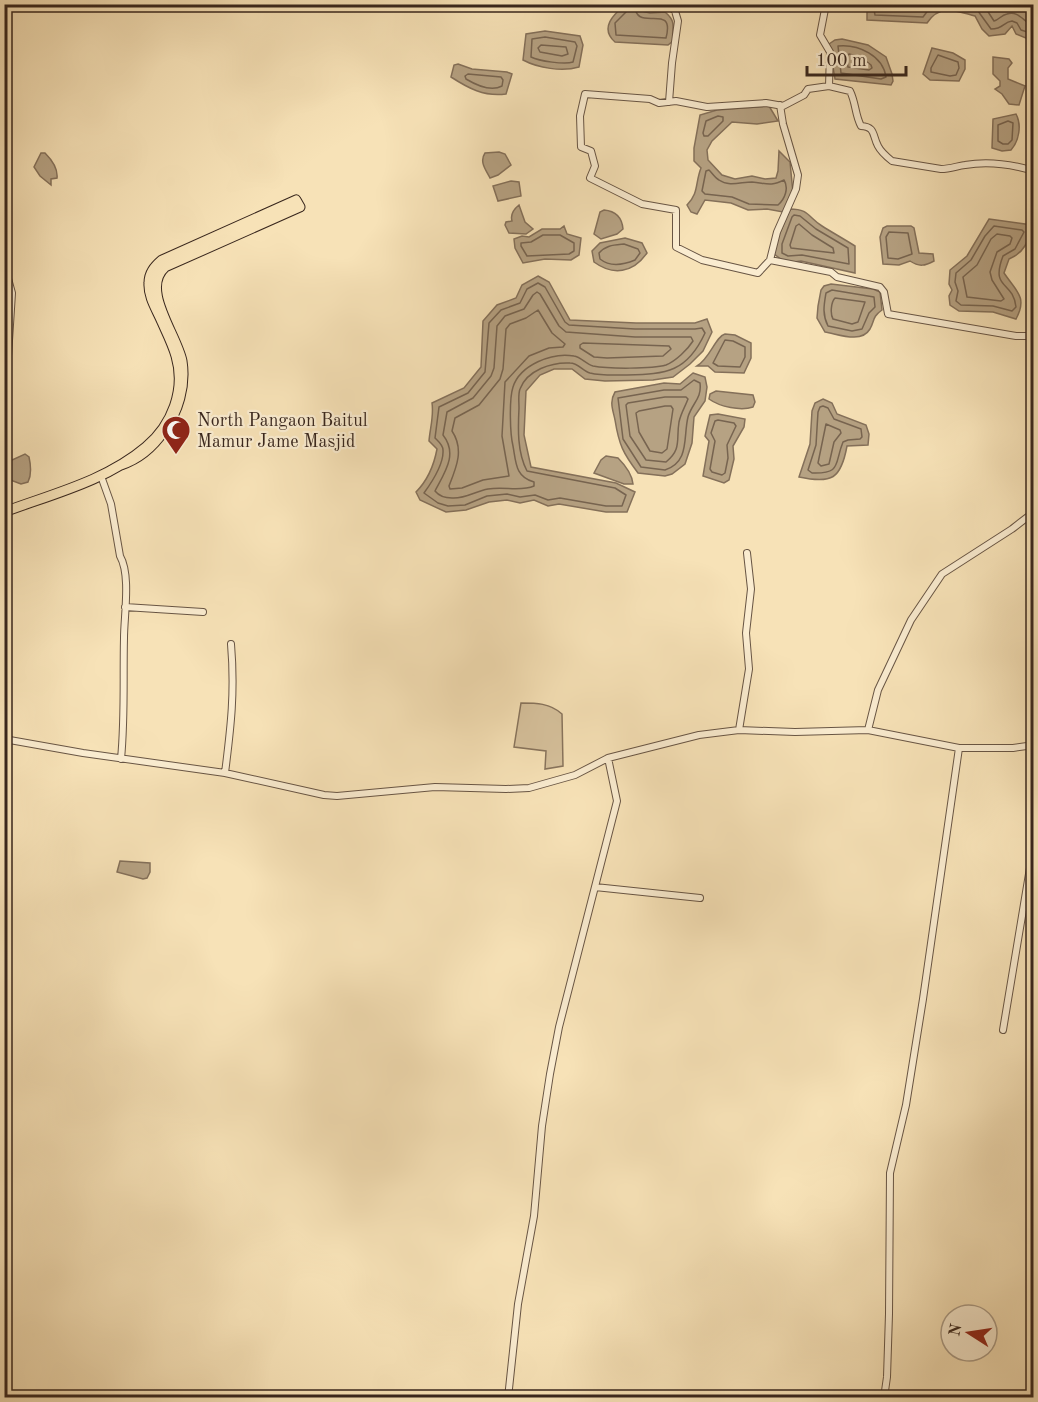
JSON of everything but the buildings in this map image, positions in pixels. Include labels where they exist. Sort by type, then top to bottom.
[{"type":"highway","points":[[4,512],[101,476],[146,451],[166,429],[178,404],[181,383],[182,362],[179,351],[155,288],[158,276],[165,267],[300,207],[297,200],[162,260],[154,267],[150,274],[150,294],[174,350],[181,383]]},
{"type":"street","points":[[667,4],[675,11],[678,21],[669,102]]},
{"type":"street","points":[[826,4],[820,34],[831,52],[829,86]]},
{"type":"street","points":[[780,105],[783,124],[798,175],[796,189],[777,232],[770,260],[758,273],[702,260],[676,247],[676,210],[642,204],[590,178],[595,166],[591,152],[581,147],[580,116],[585,94],[650,99],[659,103],[676,101],[707,107],[766,103],[783,105],[804,95],[808,89],[829,86],[850,91],[856,102],[861,126],[874,130],[878,146],[892,161],[949,169],[964,165],[997,163],[1034,171]]},
{"type":"street","points":[[770,260],[831,272],[837,277],[880,287],[884,292],[888,314],[1016,336],[1034,336]]},
{"type":"street","points":[[4,264],[12,293],[4,371]]},
{"type":"street","points":[[101,476],[111,504],[123,562],[125,720],[121,759]]},
{"type":"street","points":[[868,729],[878,690],[910,620],[942,574],[1004,535],[1034,512]]},
{"type":"street","points":[[739,730],[749,669],[746,633],[751,589],[747,553]]},
{"type":"street","points":[[125,607],[203,612]]},
{"type":"street","points":[[225,773],[234,708],[231,644]]},
{"type":"street","points":[[4,739],[121,759],[225,773],[337,796],[435,787],[529,788],[575,775],[608,758],[699,735],[739,730],[795,732],[868,729],[959,748],[1034,746]]},
{"type":"street","points":[[884,1398],[889,1314],[890,1173],[903,1116],[924,999],[959,748]]},
{"type":"street","points":[[508,1398],[518,1304],[534,1216],[542,1126],[550,1074],[559,1027],[617,801],[608,758]]},
{"type":"street","points":[[1003,1030],[1034,844]]},
{"type":"street","points":[[595,887],[700,898]]},
{"type":"shaded area","points":[[521,703],[548,706],[562,714],[563,766],[545,769],[546,751],[514,747]]},
{"type":"water","points":[[625,5],[641,5],[641,11],[650,13],[665,12],[673,22],[673,41],[668,45],[615,42],[610,37],[608,27],[613,17]]},
{"type":"water","points":[[867,5],[1033,5],[1033,41],[1016,34],[1012,26],[1005,34],[989,36],[975,16],[949,10],[937,13],[927,23],[867,20]]},
{"type":"water","points":[[545,31],[580,36],[583,45],[579,67],[550,68],[523,60],[526,34]]},
{"type":"water","points":[[842,39],[868,45],[886,57],[892,74],[891,85],[835,79],[829,44]]},
{"type":"water","points":[[932,48],[953,53],[965,60],[965,69],[959,81],[930,80],[923,74]]},
{"type":"water","points":[[993,57],[1009,59],[1012,63],[1008,68],[1008,79],[1025,86],[1019,105],[1009,104],[995,89],[1000,86],[1000,81],[993,74]]},
{"type":"water","points":[[458,64],[472,69],[512,74],[506,94],[483,93],[457,81],[451,77],[454,65]]},
{"type":"water","points":[[769,106],[778,121],[757,124],[732,122],[712,141],[707,150],[708,160],[722,175],[735,179],[752,176],[765,179],[776,178],[779,151],[790,162],[793,193],[783,212],[767,209],[748,210],[731,203],[705,200],[697,214],[691,212],[687,205],[695,192],[701,168],[694,161],[700,115],[717,110]]},
{"type":"water","points":[[1016,114],[1019,128],[1014,146],[1011,150],[1002,151],[992,148],[993,119]]},
{"type":"water","points":[[41,153],[45,153],[54,164],[57,178],[51,179],[51,185],[40,176],[34,167]]},
{"type":"water","points":[[485,153],[505,154],[511,165],[490,178],[484,166],[483,156]]},
{"type":"water","points":[[511,181],[519,182],[521,196],[498,201],[493,186]]},
{"type":"water","points":[[519,205],[525,222],[533,229],[526,234],[509,233],[505,225],[506,222],[512,221],[513,212]]},
{"type":"water","points":[[790,209],[805,212],[822,226],[855,246],[855,273],[801,261],[786,263],[774,254],[776,242]]},
{"type":"water","points":[[604,210],[618,216],[623,229],[617,234],[601,239],[594,234],[600,212]]},
{"type":"water","points":[[989,219],[1032,225],[1025,246],[1009,259],[1004,273],[1021,300],[1016,319],[993,312],[959,311],[950,305],[949,296],[952,290],[949,284],[950,270],[967,256]]},
{"type":"water","points":[[564,226],[567,234],[581,238],[579,255],[571,260],[545,259],[523,263],[515,248],[514,239],[522,236],[529,237],[542,229],[560,229]]},
{"type":"water","points":[[887,226],[914,228],[919,253],[933,254],[934,261],[922,265],[910,261],[899,265],[883,264],[880,237],[883,228]]},
{"type":"water","points":[[625,238],[642,243],[647,253],[635,265],[615,271],[594,262],[592,251],[600,243]]},
{"type":"water","points":[[538,276],[549,282],[570,320],[695,323],[707,319],[712,332],[703,351],[673,377],[653,380],[605,381],[585,379],[572,369],[554,369],[540,375],[526,391],[524,435],[531,467],[616,483],[635,492],[627,512],[606,512],[559,504],[548,506],[534,500],[520,503],[507,500],[489,502],[466,510],[446,512],[420,500],[416,492],[430,472],[437,449],[429,441],[432,403],[464,388],[481,367],[483,321],[497,305],[516,298],[522,285]]},
{"type":"water","points":[[831,284],[873,289],[880,292],[882,310],[875,317],[866,334],[849,337],[825,332],[817,318],[818,306],[821,290],[824,286]]},
{"type":"water","points":[[725,334],[735,335],[751,343],[751,358],[744,373],[715,372],[708,366],[697,366],[706,358],[718,339]]},
{"type":"water","points":[[693,373],[705,377],[707,387],[705,401],[694,417],[692,443],[685,464],[672,474],[665,476],[638,473],[625,454],[618,436],[612,406],[615,392],[664,383],[680,384]]},
{"type":"water","points":[[716,391],[753,395],[755,402],[753,407],[748,408],[725,406],[709,399],[710,394]]},
{"type":"water","points":[[823,399],[832,403],[837,414],[866,425],[869,434],[868,445],[847,446],[842,466],[838,472],[827,479],[799,477],[810,444],[812,411],[815,403]]},
{"type":"water","points":[[718,414],[745,419],[744,427],[733,446],[734,459],[729,480],[724,483],[703,476],[709,441],[705,436],[710,415]]},
{"type":"water","points":[[25,454],[29,457],[31,467],[28,482],[21,484],[5,478],[5,461]]},
{"type":"water","points":[[606,456],[618,458],[628,470],[633,484],[624,484],[594,473]]},
{"type":"water","points":[[120,861],[150,863],[150,872],[147,878],[143,879],[117,872]]},
{"type":"place","name":"North Pangaon Baitul Mamur Jame Masjid","points":[[176,456]]}]
